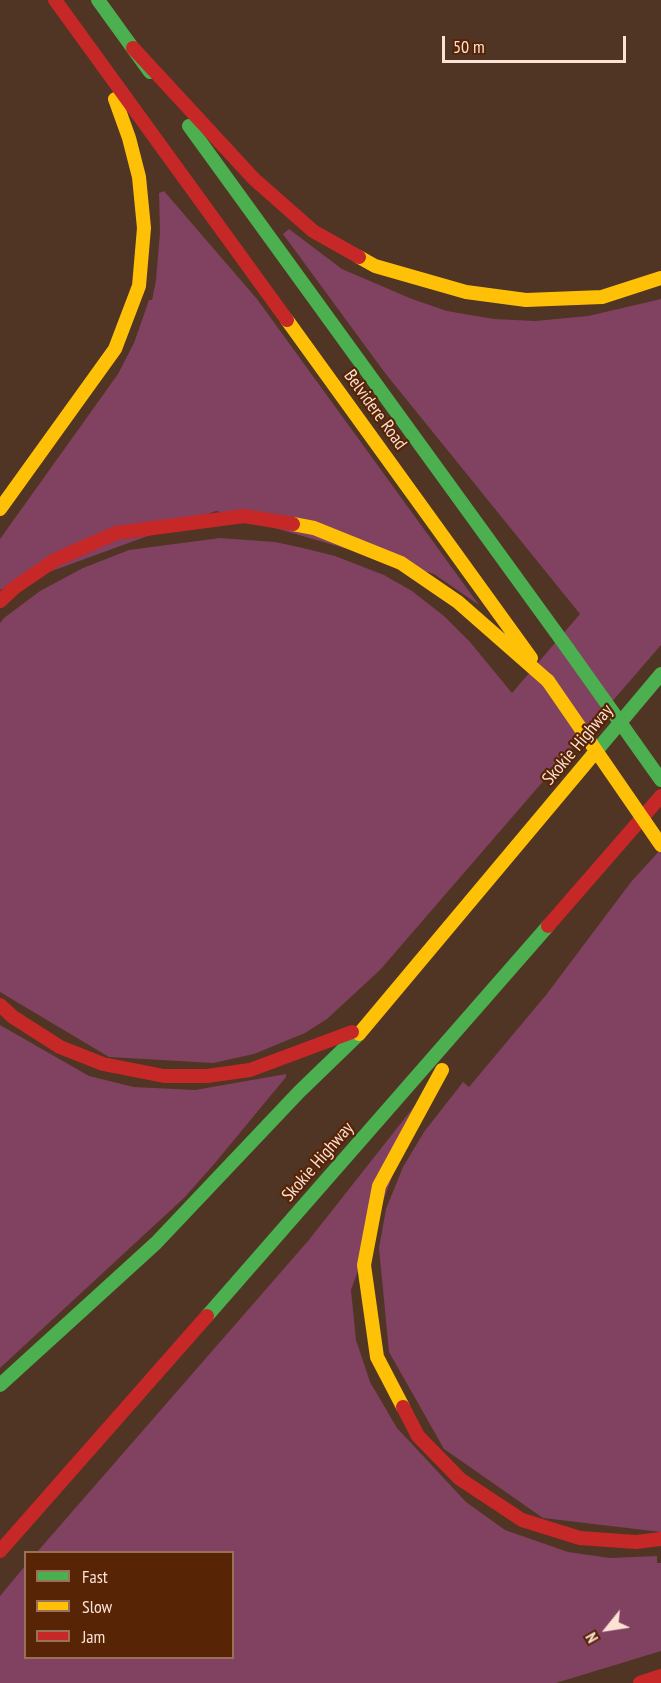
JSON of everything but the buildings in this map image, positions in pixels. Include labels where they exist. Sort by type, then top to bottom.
[{"type":"main road","name":"Belvidere Road","points":[[56,0],[548,681],[661,845]]},
{"type":"main road","name":"Belvidere Road","points":[[98,0],[661,780]]},
{"type":"main road","points":[[133,48],[254,179],[313,231],[375,266],[466,292],[526,300],[602,297],[661,278]]},
{"type":"main road","points":[[0,509],[115,349],[139,286],[144,228],[139,177],[129,138],[104,66]]},
{"type":"main road","points":[[0,601],[14,588],[55,560],[116,532],[244,516],[314,528],[401,563],[458,602],[548,681]]},
{"type":"main road","name":"Skokie Highway","points":[[0,1385],[156,1243],[299,1092],[368,1026],[661,674]]},
{"type":"main road","name":"Skokie Highway","points":[[0,1551],[661,796]]},
{"type":"main road","points":[[481,1004],[432,1087],[379,1186],[364,1265],[377,1357],[418,1436],[460,1479],[522,1520],[579,1538],[636,1542],[661,1539]]},
{"type":"main road","points":[[0,1005],[13,1017],[60,1047],[103,1065],[164,1076],[207,1076],[250,1070],[368,1026]]},
{"type":"main road","points":[[640,1683],[661,1676]]},
{"type":"shaded area","points":[[164,191],[257,299],[479,605],[434,574],[216,511],[0,590],[0,539],[118,374],[134,343],[149,300],[152,300],[160,232],[159,193]]},
{"type":"shaded area","points":[[289,229],[342,269],[412,299],[447,311],[494,319],[535,321],[588,316],[661,299],[661,645],[380,970],[327,1019],[305,1033],[254,1054],[213,1063],[109,1057],[0,992],[0,623],[4,618],[40,591],[83,568],[129,550],[220,538],[275,542],[335,556],[384,575],[412,591],[444,616],[470,642],[512,693],[580,614],[385,373],[283,234]]},
{"type":"shaded area","points":[[661,849],[661,1532],[543,1518],[444,1449],[389,1352],[379,1248],[386,1209],[403,1167],[424,1132],[463,1082],[469,1087],[546,995],[631,882]]},
{"type":"shaded area","points":[[0,1025],[89,1076],[134,1087],[195,1090],[286,1074],[286,1077],[185,1197],[0,1368]]},
{"type":"shaded area","points":[[420,1099],[351,1290],[356,1340],[370,1382],[397,1428],[466,1502],[505,1530],[568,1552],[610,1558],[657,1556],[657,1563],[661,1563],[661,1651],[556,1683],[0,1683],[0,1596],[24,1567],[24,1659],[234,1659],[234,1551],[38,1551],[308,1241]]},
{"type":"traffic: fast","points":[[98,0],[150,72]]},
{"type":"traffic: fast","points":[[189,126],[568,649]]},
{"type":"traffic: fast","points":[[568,649],[661,780]]},
{"type":"traffic: fast","points":[[592,756],[661,674]]},
{"type":"traffic: fast","points":[[207,1316],[548,926]]},
{"type":"traffic: fast","points":[[0,1385],[156,1243],[299,1092],[359,1034]]},
{"type":"traffic: slow","points":[[0,509],[115,349],[139,286],[144,228],[139,177],[129,138],[115,99]]},
{"type":"traffic: slow","points":[[359,257],[375,266],[466,292],[526,300],[602,297],[661,278]]},
{"type":"traffic: slow","points":[[287,320],[531,658]]},
{"type":"traffic: slow","points":[[293,524],[314,528],[401,563],[458,602],[548,681]]},
{"type":"traffic: slow","points":[[548,681],[661,845]]},
{"type":"traffic: slow","points":[[359,1034],[592,756]]},
{"type":"traffic: slow","points":[[403,1407],[377,1357],[364,1265],[379,1186],[442,1070]]},
{"type":"traffic: jam","points":[[55,0],[287,320]]},
{"type":"traffic: jam","points":[[133,48],[254,179],[313,231],[359,257]]},
{"type":"traffic: jam","points":[[0,601],[14,588],[55,560],[116,533],[244,516],[293,524]]},
{"type":"traffic: jam","points":[[548,926],[661,796]]},
{"type":"traffic: jam","points":[[0,1005],[13,1017],[60,1047],[103,1064],[164,1076],[207,1076],[250,1070],[352,1032]]},
{"type":"traffic: jam","points":[[0,1551],[207,1316]]},
{"type":"traffic: jam","points":[[403,1407],[418,1436],[460,1479],[522,1520],[580,1538],[636,1542],[661,1539]]},
{"type":"traffic: jam","points":[[640,1683],[661,1676]]}]
